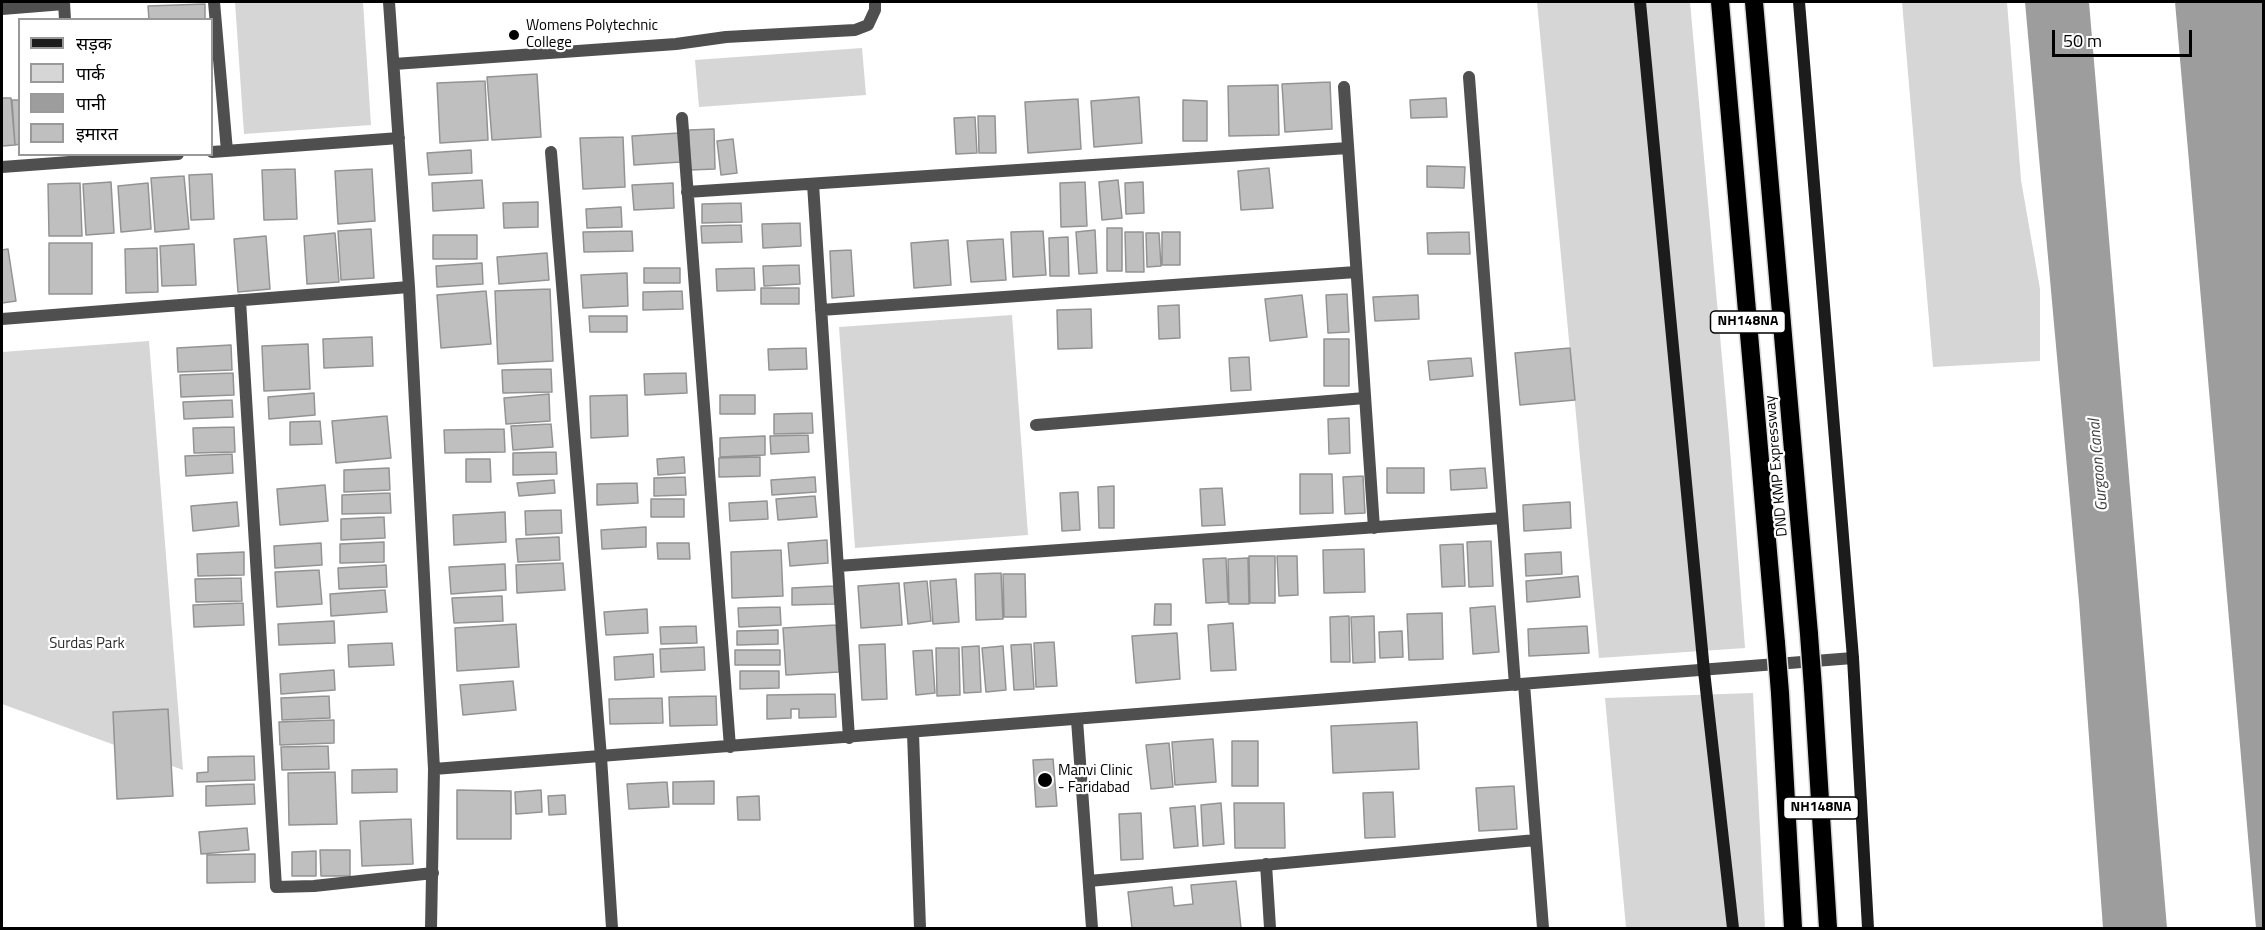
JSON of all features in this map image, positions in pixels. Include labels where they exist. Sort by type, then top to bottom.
[{"type":"highway","name":"DND KMP Expressway","points":[[1720,2],[1780,693],[1793,928]]},
{"type":"highway","name":"DND KMP Expressway","points":[[1755,2],[1809,634],[1828,928]]},
{"type":"street","points":[[214,2],[227,151]]},
{"type":"street","points":[[389,2],[409,287],[435,769],[431,928]]},
{"type":"street","points":[[394,64],[676,44],[726,37],[855,30],[868,25],[875,10],[875,2]]},
{"type":"street","points":[[1640,2],[1704,671],[1733,928]]},
{"type":"street","points":[[1799,2],[1853,658],[1868,928]]},
{"type":"street","points":[[2,9],[64,3],[65,18]]},
{"type":"street","points":[[1469,77],[1502,518],[1543,928]]},
{"type":"street","points":[[1344,87],[1374,528]]},
{"type":"street","points":[[682,118],[730,747]]},
{"type":"street","points":[[213,152],[399,138]]},
{"type":"street","points":[[687,192],[1348,148]]},
{"type":"street","points":[[551,152],[601,758],[612,928]]},
{"type":"street","points":[[2,167],[75,158],[126,156]]},
{"type":"street","points":[[813,184],[849,738]]},
{"type":"street","points":[[821,310],[1356,272]]},
{"type":"street","points":[[2,319],[409,287]]},
{"type":"street","points":[[240,300],[276,887],[314,886],[433,873]]},
{"type":"street","points":[[1036,425],[1365,398]]},
{"type":"street","points":[[838,566],[1502,518]]},
{"type":"street","points":[[435,769],[601,758],[1853,658]]},
{"type":"street","points":[[1077,720],[1092,928]]},
{"type":"street","points":[[912,733],[920,928]]},
{"type":"street","points":[[1089,881],[1536,840]]},
{"type":"street","points":[[1266,864],[1270,928]]},
{"type":"green space","points":[[235,2],[363,2],[371,125],[244,134]]},
{"type":"green space","points":[[1537,2],[1690,2],[1729,436],[1745,648],[1599,658]]},
{"type":"green space","points":[[1902,2],[2007,2],[2021,180],[2040,289],[2040,361],[1933,367]]},
{"type":"green space","points":[[862,48],[866,95],[699,107],[695,60]]},
{"type":"green space","points":[[1012,315],[1028,535],[855,548],[839,327]]},
{"type":"green space","name":"Surdas Park","points":[[149,341],[183,770],[2,704],[2,352]]},
{"type":"green space","points":[[1753,693],[1765,928],[1626,928],[1605,698]]},
{"type":"water","name":"Gurgaon Canal","points":[[2025,2],[2089,2],[2167,928],[2103,928],[2079,601]]},
{"type":"water","points":[[2175,2],[2263,2],[2263,928],[2256,928]]},
{"type":"building","points":[[205,4],[205,18],[149,18],[148,6]]},
{"type":"building","points":[[537,74],[541,137],[492,140],[487,77]]},
{"type":"building","points":[[485,81],[488,140],[440,143],[437,83]]},
{"type":"building","points":[[1330,82],[1332,129],[1285,132],[1282,84]]},
{"type":"building","points":[[1278,85],[1279,135],[1229,136],[1228,86]]},
{"type":"building","points":[[1139,97],[1142,143],[1094,147],[1091,101]]},
{"type":"building","points":[[2,98],[11,98],[15,145],[2,146]]},
{"type":"building","points":[[1446,98],[1447,117],[1411,118],[1410,100]]},
{"type":"building","points":[[1078,99],[1081,149],[1028,153],[1025,102]]},
{"type":"building","points":[[12,100],[18,100],[18,144],[15,145]]},
{"type":"building","points":[[1183,100],[1207,101],[1207,141],[1183,141]]},
{"type":"building","points":[[978,116],[995,116],[996,153],[979,153]]},
{"type":"building","points":[[975,117],[977,153],[956,154],[954,118]]},
{"type":"building","points":[[714,129],[715,169],[690,170],[689,130]]},
{"type":"building","points":[[679,133],[681,162],[634,165],[632,136]]},
{"type":"building","points":[[623,137],[625,187],[583,189],[580,138]]},
{"type":"building","points":[[733,139],[737,173],[721,175],[717,141]]},
{"type":"building","points":[[471,150],[472,173],[429,175],[427,153]]},
{"type":"building","points":[[1427,166],[1465,167],[1464,188],[1427,187]]},
{"type":"building","points":[[1269,168],[1273,208],[1241,210],[1238,171]]},
{"type":"building","points":[[295,169],[297,219],[264,220],[262,170]]},
{"type":"building","points":[[372,169],[375,221],[338,224],[335,171]]},
{"type":"building","points":[[212,174],[214,219],[191,220],[189,175]]},
{"type":"building","points":[[184,176],[189,229],[155,232],[151,178]]},
{"type":"building","points":[[482,180],[484,208],[433,211],[432,183]]},
{"type":"building","points":[[1118,180],[1122,218],[1102,220],[1099,182]]},
{"type":"building","points":[[111,182],[114,233],[86,235],[83,184]]},
{"type":"building","points":[[1085,182],[1087,226],[1061,227],[1060,183]]},
{"type":"building","points":[[1143,182],[1144,213],[1126,214],[1125,183]]},
{"type":"building","points":[[80,183],[82,236],[49,236],[48,184]]},
{"type":"building","points":[[148,183],[151,229],[121,232],[118,186]]},
{"type":"building","points":[[673,183],[674,208],[634,210],[632,185]]},
{"type":"building","points":[[538,202],[538,227],[504,228],[503,203]]},
{"type":"building","points":[[741,203],[742,222],[702,223],[702,204]]},
{"type":"building","points":[[621,207],[622,227],[587,228],[586,209]]},
{"type":"building","points":[[800,223],[801,246],[763,248],[762,224]]},
{"type":"building","points":[[741,225],[742,242],[702,243],[701,226]]},
{"type":"building","points":[[1107,228],[1122,228],[1122,271],[1107,271]]},
{"type":"building","points":[[371,229],[374,278],[341,280],[338,231]]},
{"type":"building","points":[[1095,230],[1097,273],[1079,274],[1076,232]]},
{"type":"building","points":[[632,231],[633,251],[584,252],[583,232]]},
{"type":"building","points":[[1043,231],[1046,275],[1013,277],[1011,232]]},
{"type":"building","points":[[1125,232],[1143,232],[1144,272],[1126,272]]},
{"type":"building","points":[[1162,232],[1180,232],[1180,265],[1162,265]]},
{"type":"building","points":[[1469,232],[1470,254],[1428,254],[1427,233]]},
{"type":"building","points":[[335,233],[339,282],[307,284],[304,236]]},
{"type":"building","points":[[1146,233],[1159,233],[1161,266],[1147,267]]},
{"type":"building","points":[[433,235],[477,235],[477,259],[433,259]]},
{"type":"building","points":[[266,236],[270,289],[238,292],[234,239]]},
{"type":"building","points":[[1068,237],[1069,276],[1050,276],[1049,238]]},
{"type":"building","points":[[1003,239],[1006,280],[971,282],[967,241]]},
{"type":"building","points":[[948,240],[951,285],[914,288],[911,243]]},
{"type":"building","points":[[49,243],[92,243],[92,294],[49,294]]},
{"type":"building","points":[[194,244],[196,285],[162,286],[160,246]]},
{"type":"building","points":[[157,248],[158,292],[126,293],[125,249]]},
{"type":"building","points":[[8,249],[16,301],[2,303],[2,250]]},
{"type":"building","points":[[851,250],[854,296],[832,298],[830,251]]},
{"type":"building","points":[[547,253],[549,280],[499,284],[497,257]]},
{"type":"building","points":[[482,263],[483,284],[437,287],[436,266]]},
{"type":"building","points":[[799,265],[800,284],[764,286],[763,266]]},
{"type":"building","points":[[644,268],[680,268],[680,283],[644,283]]},
{"type":"building","points":[[754,268],[755,290],[717,291],[716,269]]},
{"type":"building","points":[[627,273],[628,306],[583,308],[581,275]]},
{"type":"building","points":[[761,288],[799,288],[799,304],[761,304]]},
{"type":"building","points":[[550,289],[553,361],[498,364],[495,291]]},
{"type":"building","points":[[486,291],[491,344],[441,348],[437,295]]},
{"type":"building","points":[[682,291],[683,309],[643,310],[643,292]]},
{"type":"building","points":[[1347,294],[1349,332],[1328,333],[1326,295]]},
{"type":"building","points":[[1302,295],[1307,337],[1270,341],[1265,299]]},
{"type":"building","points":[[1418,295],[1419,319],[1375,321],[1373,297]]},
{"type":"building","points":[[1179,305],[1180,338],[1159,339],[1158,306]]},
{"type":"building","points":[[1091,309],[1092,348],[1058,349],[1057,310]]},
{"type":"building","points":[[589,316],[627,316],[627,332],[590,332]]},
{"type":"building","points":[[372,337],[373,366],[324,368],[323,339]]},
{"type":"building","points":[[1324,339],[1349,339],[1349,386],[1324,386]]},
{"type":"building","points":[[308,344],[310,389],[264,391],[262,346]]},
{"type":"building","points":[[231,345],[232,370],[178,372],[177,348]]},
{"type":"building","points":[[806,348],[807,369],[769,370],[768,349]]},
{"type":"building","points":[[1570,348],[1575,400],[1520,405],[1515,353]]},
{"type":"building","points":[[1249,357],[1251,390],[1231,391],[1229,358]]},
{"type":"building","points":[[1471,358],[1473,376],[1430,380],[1428,361]]},
{"type":"building","points":[[551,369],[552,392],[503,393],[502,370]]},
{"type":"building","points":[[233,373],[234,395],[181,397],[180,375]]},
{"type":"building","points":[[686,373],[687,393],[645,395],[644,374]]},
{"type":"building","points":[[314,393],[315,415],[269,419],[268,397]]},
{"type":"building","points":[[549,394],[550,421],[506,424],[504,398]]},
{"type":"building","points":[[627,395],[628,436],[591,438],[590,396]]},
{"type":"building","points":[[720,395],[755,395],[755,414],[720,414]]},
{"type":"building","points":[[232,400],[233,417],[184,419],[183,402]]},
{"type":"building","points":[[812,413],[813,433],[774,434],[774,414]]},
{"type":"building","points":[[387,416],[391,458],[336,463],[332,421]]},
{"type":"building","points":[[1349,418],[1350,453],[1329,454],[1328,419]]},
{"type":"building","points":[[320,421],[322,444],[290,445],[290,422]]},
{"type":"building","points":[[551,424],[553,447],[513,450],[511,426]]},
{"type":"building","points":[[234,427],[235,452],[194,453],[193,428]]},
{"type":"building","points":[[504,429],[505,452],[445,453],[444,430]]},
{"type":"building","points":[[808,435],[809,452],[771,454],[770,436]]},
{"type":"building","points":[[765,436],[765,455],[720,457],[720,438]]},
{"type":"building","points":[[556,452],[557,474],[513,475],[513,453]]},
{"type":"building","points":[[232,454],[233,473],[186,476],[185,456]]},
{"type":"building","points":[[684,457],[685,473],[658,475],[657,459]]},
{"type":"building","points":[[760,457],[760,476],[719,477],[719,458]]},
{"type":"building","points":[[466,459],[490,459],[491,482],[466,482]]},
{"type":"building","points":[[389,468],[390,490],[344,492],[344,470]]},
{"type":"building","points":[[1387,468],[1424,468],[1424,493],[1387,493]]},
{"type":"building","points":[[1485,468],[1487,488],[1451,490],[1450,470]]},
{"type":"building","points":[[1300,474],[1332,474],[1333,513],[1300,514]]},
{"type":"building","points":[[1363,476],[1365,513],[1345,514],[1343,477]]},
{"type":"building","points":[[685,477],[686,495],[654,496],[654,478]]},
{"type":"building","points":[[815,477],[816,492],[772,495],[771,480]]},
{"type":"building","points":[[554,480],[555,493],[519,496],[517,483]]},
{"type":"building","points":[[637,483],[638,503],[597,505],[597,484]]},
{"type":"building","points":[[325,485],[328,521],[280,525],[277,489]]},
{"type":"building","points":[[1114,486],[1114,528],[1099,528],[1098,487]]},
{"type":"building","points":[[1222,488],[1225,525],[1202,526],[1200,489]]},
{"type":"building","points":[[1078,492],[1080,530],[1062,531],[1060,493]]},
{"type":"building","points":[[390,493],[391,513],[342,514],[342,495]]},
{"type":"building","points":[[815,496],[817,517],[778,520],[776,499]]},
{"type":"building","points":[[651,499],[684,499],[684,517],[651,517]]},
{"type":"building","points":[[767,501],[768,519],[730,521],[729,503]]},
{"type":"building","points":[[237,502],[239,526],[193,531],[191,506]]},
{"type":"building","points":[[1570,502],[1571,528],[1524,531],[1523,505]]},
{"type":"building","points":[[561,510],[562,533],[526,535],[525,511]]},
{"type":"building","points":[[505,512],[506,542],[454,545],[453,515]]},
{"type":"building","points":[[384,517],[385,538],[341,540],[341,519]]},
{"type":"building","points":[[646,527],[646,547],[602,549],[601,530]]},
{"type":"building","points":[[559,537],[560,560],[518,562],[516,539]]},
{"type":"building","points":[[827,540],[828,563],[790,566],[788,543]]},
{"type":"building","points":[[1491,541],[1493,586],[1469,587],[1467,542]]},
{"type":"building","points":[[384,542],[384,562],[340,563],[340,544]]},
{"type":"building","points":[[321,543],[322,565],[275,568],[274,546]]},
{"type":"building","points":[[657,543],[689,543],[690,559],[658,559]]},
{"type":"building","points":[[1463,544],[1465,586],[1442,587],[1440,545]]},
{"type":"building","points":[[1364,549],[1365,592],[1324,593],[1323,550]]},
{"type":"building","points":[[781,550],[783,596],[732,598],[731,552]]},
{"type":"building","points":[[244,552],[244,575],[198,576],[197,554]]},
{"type":"building","points":[[1561,552],[1562,574],[1526,576],[1525,554]]},
{"type":"building","points":[[1249,556],[1275,556],[1275,603],[1250,603]]},
{"type":"building","points":[[1277,556],[1297,556],[1298,595],[1279,596]]},
{"type":"building","points":[[1226,558],[1228,602],[1206,603],[1203,559]]},
{"type":"building","points":[[1248,558],[1249,604],[1229,604],[1228,559]]},
{"type":"building","points":[[563,563],[565,590],[517,593],[516,565]]},
{"type":"building","points":[[505,564],[506,590],[451,594],[449,567]]},
{"type":"building","points":[[386,565],[387,587],[339,589],[338,568]]},
{"type":"building","points":[[319,570],[322,604],[277,607],[275,572]]},
{"type":"building","points":[[1001,573],[1003,619],[976,620],[975,574]]},
{"type":"building","points":[[1003,574],[1025,574],[1026,617],[1004,617]]},
{"type":"building","points":[[1578,576],[1580,597],[1527,602],[1526,581]]},
{"type":"building","points":[[241,578],[242,601],[196,602],[195,579]]},
{"type":"building","points":[[956,579],[959,622],[933,624],[930,581]]},
{"type":"building","points":[[927,581],[931,621],[908,624],[904,583]]},
{"type":"building","points":[[899,583],[902,625],[861,628],[858,586]]},
{"type":"building","points":[[834,586],[835,604],[792,605],[792,588]]},
{"type":"building","points":[[385,590],[387,612],[331,616],[330,594]]},
{"type":"building","points":[[502,596],[503,621],[454,623],[452,598]]},
{"type":"building","points":[[243,603],[244,625],[194,627],[193,605]]},
{"type":"building","points":[[1155,604],[1171,604],[1171,625],[1154,625]]},
{"type":"building","points":[[1495,606],[1499,652],[1473,654],[1470,608]]},
{"type":"building","points":[[780,607],[781,625],[739,627],[738,608]]},
{"type":"building","points":[[647,609],[648,633],[606,635],[604,612]]},
{"type":"building","points":[[1442,613],[1443,659],[1409,660],[1407,614]]},
{"type":"building","points":[[1349,616],[1350,662],[1331,662],[1330,617]]},
{"type":"building","points":[[1374,616],[1375,662],[1353,663],[1351,617]]},
{"type":"building","points":[[334,621],[335,643],[279,645],[278,624]]},
{"type":"building","points":[[1233,623],[1236,670],[1211,671],[1208,625]]},
{"type":"building","points":[[516,624],[519,667],[457,671],[455,628]]},
{"type":"building","points":[[836,625],[839,672],[786,675],[783,628]]},
{"type":"building","points":[[696,626],[697,643],[661,644],[660,627]]},
{"type":"building","points":[[1587,626],[1589,653],[1529,656],[1528,629]]},
{"type":"building","points":[[778,630],[778,644],[737,645],[737,631]]},
{"type":"building","points":[[1402,631],[1403,657],[1380,658],[1379,632]]},
{"type":"building","points":[[1177,633],[1180,679],[1136,683],[1132,636]]},
{"type":"building","points":[[1054,642],[1057,686],[1036,687],[1034,643]]},
{"type":"building","points":[[392,643],[394,665],[349,667],[348,645]]},
{"type":"building","points":[[885,644],[887,699],[862,700],[859,645]]},
{"type":"building","points":[[1031,644],[1034,689],[1014,690],[1011,645]]},
{"type":"building","points":[[979,646],[981,692],[964,693],[962,647]]},
{"type":"building","points":[[1003,646],[1006,690],[986,692],[982,648]]},
{"type":"building","points":[[704,647],[705,670],[661,672],[660,649]]},
{"type":"building","points":[[936,648],[959,648],[960,695],[937,696]]},
{"type":"building","points":[[735,650],[780,650],[780,665],[735,665]]},
{"type":"building","points":[[932,650],[935,693],[916,695],[913,651]]},
{"type":"building","points":[[653,654],[654,677],[615,680],[614,657]]},
{"type":"building","points":[[334,670],[335,690],[281,694],[280,674]]},
{"type":"building","points":[[740,671],[779,671],[779,688],[740,689]]},
{"type":"building","points":[[513,681],[516,710],[463,715],[460,685]]},
{"type":"building","points":[[835,694],[836,717],[799,718],[799,709],[791,709],[791,718],[767,719],[767,695]]},
{"type":"building","points":[[329,696],[330,718],[282,720],[281,698]]},
{"type":"building","points":[[716,696],[717,725],[670,726],[669,697]]},
{"type":"building","points":[[662,698],[663,723],[610,724],[609,699]]},
{"type":"building","points":[[168,709],[173,796],[117,799],[113,712]]},
{"type":"building","points":[[334,720],[334,743],[280,745],[279,722]]},
{"type":"building","points":[[1417,722],[1419,769],[1333,773],[1331,726]]},
{"type":"building","points":[[1213,739],[1216,782],[1175,785],[1172,742]]},
{"type":"building","points":[[1232,741],[1258,741],[1258,786],[1232,786]]},
{"type":"building","points":[[1169,743],[1173,787],[1151,789],[1146,745]]},
{"type":"building","points":[[328,746],[329,769],[282,770],[281,747]]},
{"type":"building","points":[[254,756],[255,780],[197,782],[197,773],[208,772],[208,757]]},
{"type":"building","points":[[1053,759],[1057,806],[1036,807],[1033,760]]},
{"type":"building","points":[[397,769],[397,792],[352,793],[352,770]]},
{"type":"building","points":[[335,772],[337,824],[289,825],[288,773]]},
{"type":"building","points":[[714,781],[714,804],[673,804],[673,782]]},
{"type":"building","points":[[667,782],[669,807],[629,809],[627,784]]},
{"type":"building","points":[[254,784],[255,804],[206,806],[206,786]]},
{"type":"building","points":[[1514,786],[1517,829],[1479,831],[1476,788]]},
{"type":"building","points":[[457,790],[511,791],[511,839],[457,839]]},
{"type":"building","points":[[541,790],[542,812],[516,814],[515,792]]},
{"type":"building","points":[[1393,792],[1395,837],[1365,838],[1363,793]]},
{"type":"building","points":[[565,795],[566,814],[549,815],[548,796]]},
{"type":"building","points":[[759,796],[760,820],[738,820],[737,797]]},
{"type":"building","points":[[1221,803],[1224,844],[1203,846],[1201,805]]},
{"type":"building","points":[[1234,803],[1284,803],[1285,848],[1235,848]]},
{"type":"building","points":[[1195,806],[1198,846],[1174,848],[1170,808]]},
{"type":"building","points":[[1141,813],[1143,859],[1121,860],[1119,814]]},
{"type":"building","points":[[411,819],[413,864],[362,866],[360,821]]},
{"type":"building","points":[[247,828],[249,850],[201,854],[199,832]]},
{"type":"building","points":[[320,850],[350,850],[350,876],[321,876]]},
{"type":"building","points":[[316,851],[316,876],[292,876],[292,852]]},
{"type":"building","points":[[255,854],[255,882],[207,883],[207,855]]},
{"type":"building","points":[[1236,881],[1241,928],[1132,928],[1128,892],[1172,887],[1174,906],[1193,904],[1191,885]]},
{"type":"place","name":"Womens Polytechnic College","points":[[514,35]]},
{"type":"place","name":"Manvi Clinic - Faridabad","points":[[1045,780]]}]
